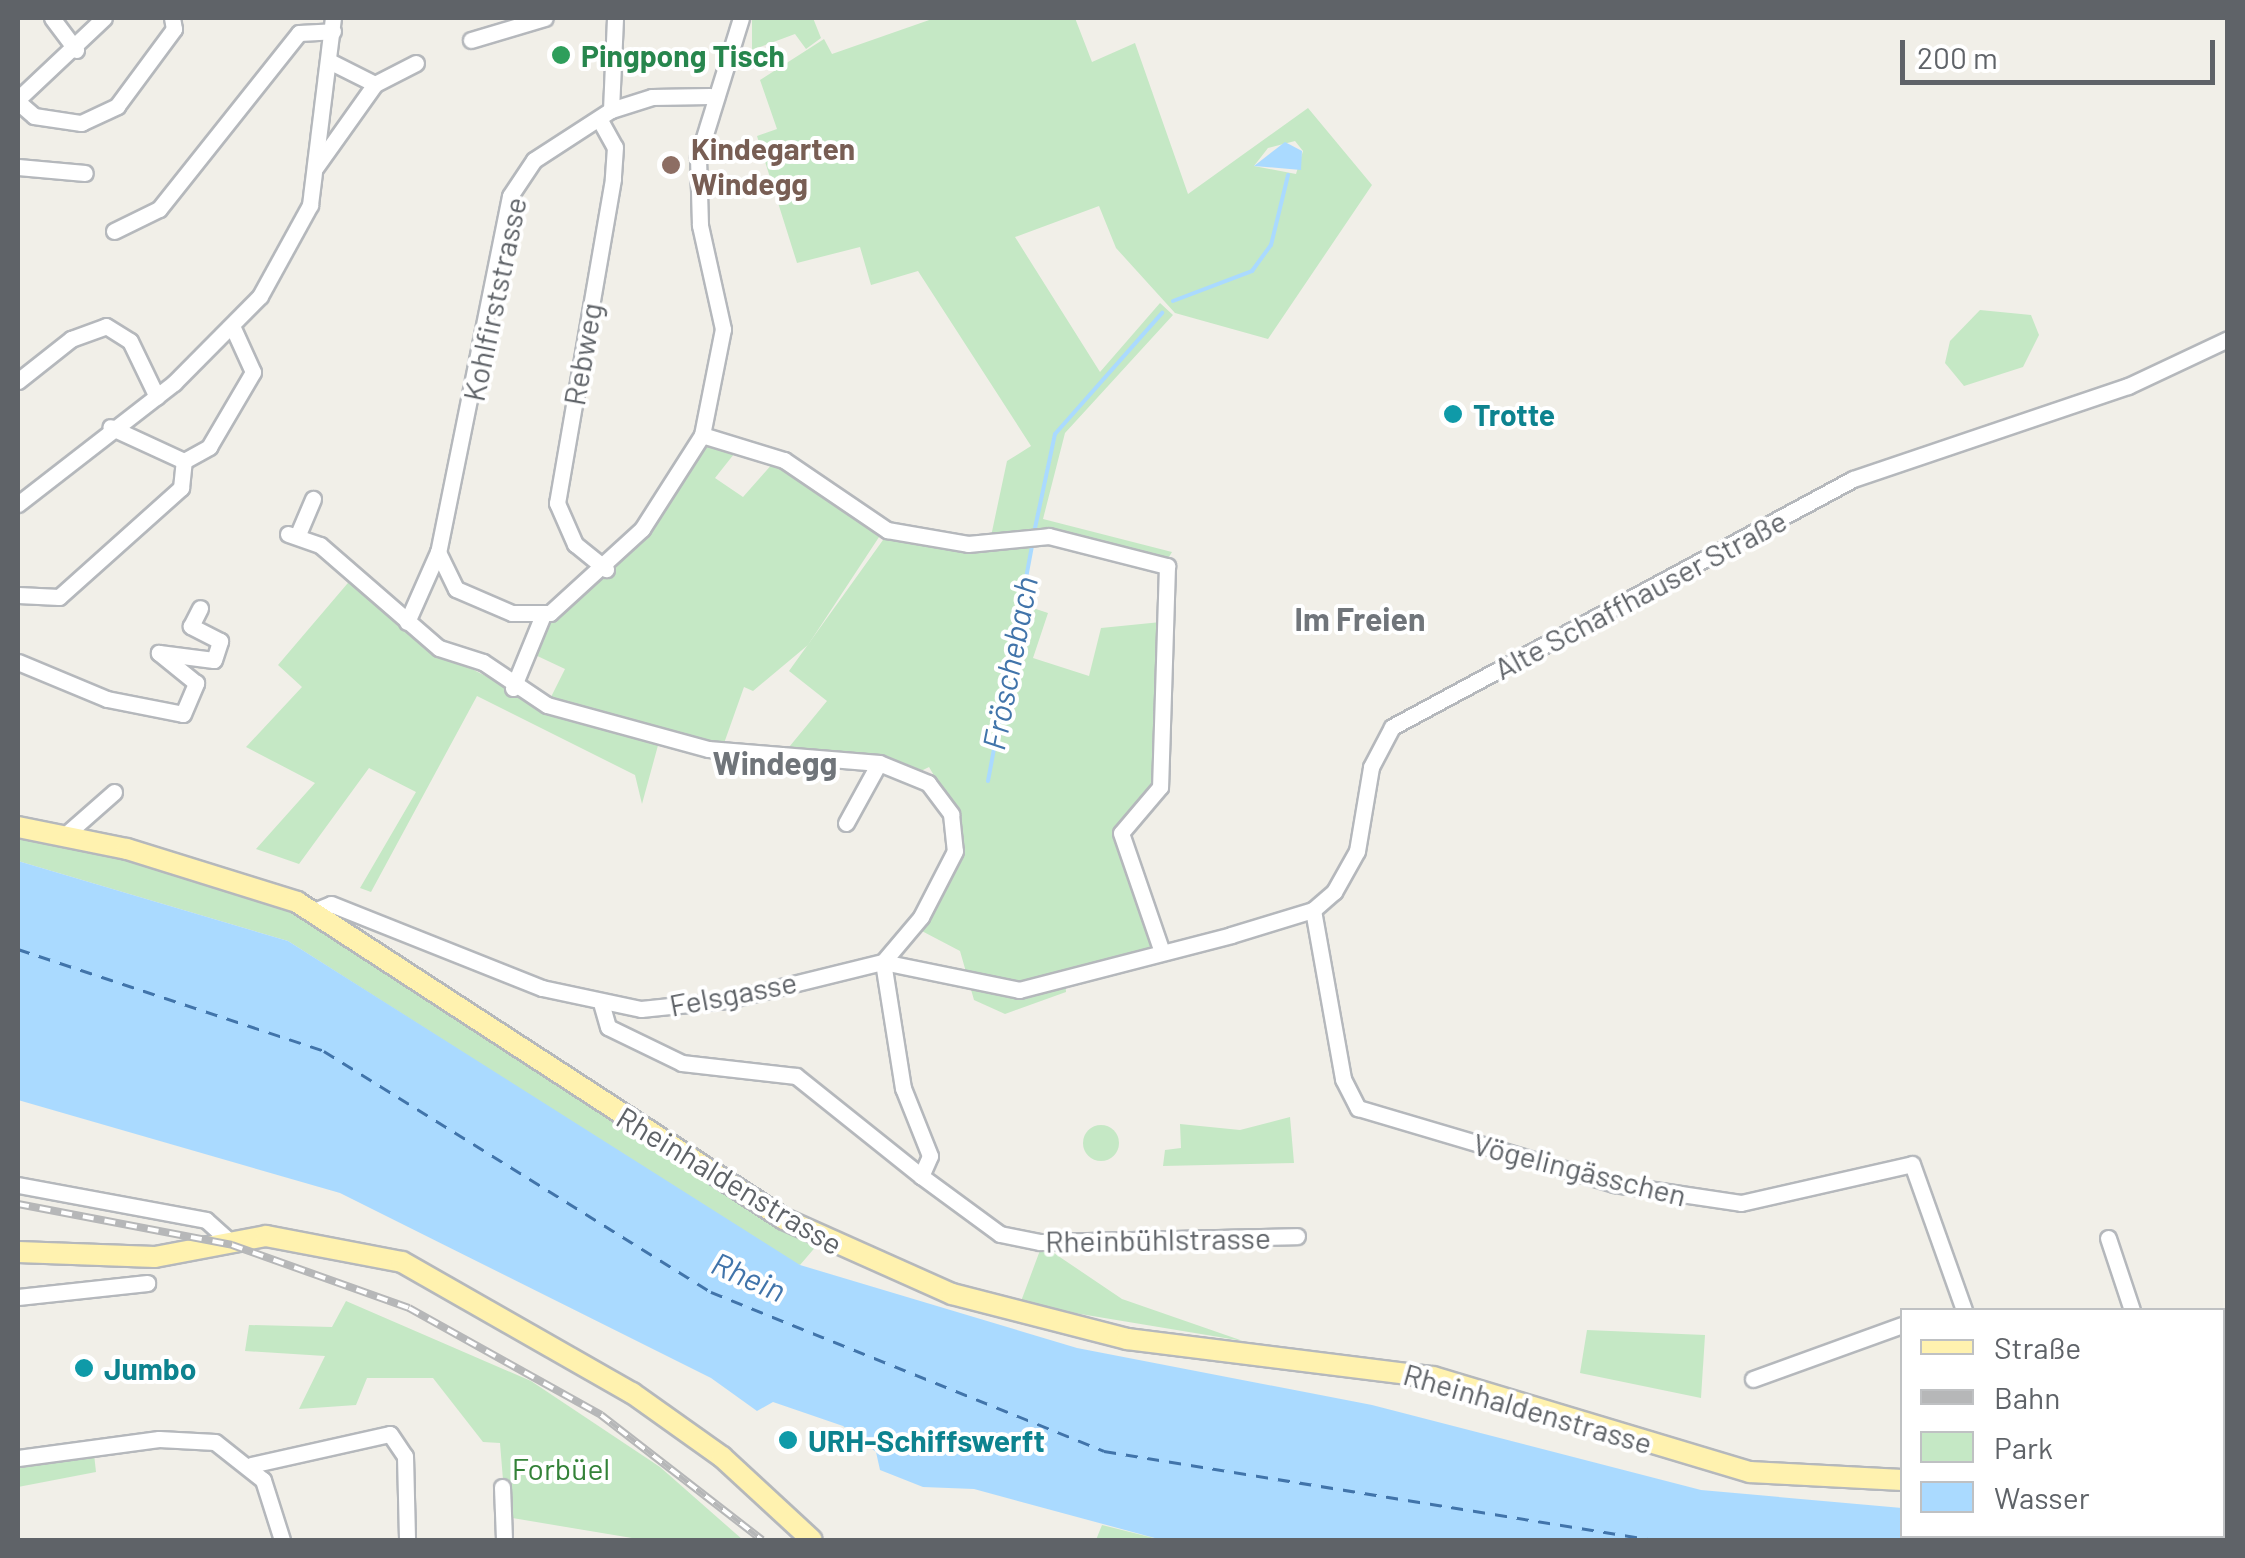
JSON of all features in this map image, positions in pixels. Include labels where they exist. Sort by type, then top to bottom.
[{"type":"main road","name":"Rheinhaldenstrasse","points":[[18,827],[202,870],[314,910],[784,1219],[952,1294],[1127,1339],[1433,1377],[1750,1472],[1900,1480]]},
{"type":"main road","points":[[18,1252],[154,1257],[228,1240],[294,1238],[402,1262],[565,1350],[678,1425],[812,1540]]},
{"type":"street","points":[[52,18],[76,50]]},
{"type":"street","points":[[104,18],[76,50],[18,100],[34,116],[82,123],[117,106],[174,29],[172,18]]},
{"type":"street","points":[[471,40],[504,21],[545,18]]},
{"type":"street","name":"Rebweg","points":[[606,568],[575,544],[556,503],[613,179],[615,148],[606,117],[615,18]]},
{"type":"street","points":[[513,688],[543,614],[606,568],[702,435],[723,330],[700,224],[698,157],[710,96],[742,18]]},
{"type":"street","points":[[18,504],[110,428],[156,397],[233,328],[292,245],[316,167],[333,24],[300,33],[159,209],[114,231]]},
{"type":"street","points":[[329,61],[375,84]]},
{"type":"street","points":[[316,167],[375,84],[416,63]]},
{"type":"street","name":"Kohlfirststrasse","points":[[543,614],[512,614],[442,573],[438,552],[510,196],[534,160],[606,117],[652,97],[710,96]]},
{"type":"street","points":[[18,166],[85,174]]},
{"type":"street","points":[[18,381],[71,339],[106,326],[130,341],[156,397]]},
{"type":"street","points":[[184,461],[209,447],[253,372],[233,328]]},
{"type":"street","name":"Alte Schaffhauser Straße","points":[[1313,910],[1358,851],[1371,767],[1392,727],[1853,480],[2128,386],[2228,339]]},
{"type":"street","points":[[110,428],[184,461]]},
{"type":"street","points":[[702,435],[784,460],[887,530],[968,544],[1048,536],[1168,566],[1160,787],[1121,833],[1162,952],[1313,910]]},
{"type":"street","points":[[18,594],[59,596],[181,488],[184,461]]},
{"type":"street","points":[[313,500],[294,533],[407,622],[513,688],[578,717],[687,746],[879,763],[928,783],[956,836],[921,917],[883,962],[904,1088],[930,1156],[920,1176]]},
{"type":"street","points":[[407,622],[438,552]]},
{"type":"street","points":[[18,662],[107,699],[183,714],[196,700],[196,683],[160,653],[214,660],[220,641],[189,619],[200,608]]},
{"type":"street","points":[[846,822],[879,763]]},
{"type":"street","points":[[63,836],[114,792]]},
{"type":"street","name":"Felsgasse","points":[[314,910],[331,904],[602,1006],[728,1000],[883,962],[1019,990],[1162,952]]},
{"type":"street","name":"Vögelingässchen","points":[[1313,910],[1343,1079],[1358,1108],[1614,1184],[1742,1204],[1912,1164],[1963,1308]]},
{"type":"street","name":"Rheinbühlstrasse","points":[[602,1006],[608,1027],[682,1063],[796,1076],[920,1176],[1000,1234],[1040,1242],[1297,1236]]},
{"type":"street","points":[[18,1186],[206,1220],[228,1240]]},
{"type":"street","points":[[2108,1238],[2131,1308]]},
{"type":"street","points":[[18,1298],[146,1283]]},
{"type":"street","points":[[1753,1379],[1900,1326]]},
{"type":"street","points":[[251,1465],[390,1434],[405,1456],[407,1540]]},
{"type":"street","points":[[18,1458],[192,1438],[251,1465],[274,1499],[282,1540]]},
{"type":"street","points":[[502,1486],[504,1540]]},
{"type":"green space","points":[[752,18],[813,18],[821,38],[806,49],[795,34],[752,50]]},
{"type":"green space","points":[[935,18],[1075,18],[1092,62],[1135,43],[1188,194],[1308,108],[1372,185],[1268,339],[1175,313],[1116,248],[1099,206],[1015,237],[1100,372],[1160,303],[1173,315],[1065,433],[1043,519],[1172,552],[1166,562],[1041,531],[990,541],[1007,461],[1031,446],[918,271],[871,285],[860,247],[797,263],[757,136],[777,129],[760,80],[824,39],[832,54]],"holes":[[[1295,141],[1303,151],[1296,174],[1254,166],[1268,148]]]},
{"type":"green space","points":[[1980,310],[2031,315],[2039,335],[2023,367],[1964,386],[1945,363],[1950,341]]},
{"type":"green space","points":[[706,441],[738,449],[715,478],[743,497],[774,462],[883,531],[808,645],[753,691],[744,687],[722,749],[660,738],[642,804],[635,775],[477,696],[371,892],[360,888],[416,792],[369,768],[299,864],[256,849],[315,783],[246,747],[302,687],[278,665],[353,577],[431,648],[546,707],[565,669],[531,653],[546,618],[609,572]]},
{"type":"green space","points":[[888,533],[1032,539],[1021,604],[1048,613],[1033,658],[1089,676],[1101,628],[1161,622],[1157,783],[1117,832],[1155,946],[1065,976],[1066,992],[1005,1014],[974,1000],[960,951],[918,929],[960,845],[955,811],[929,767],[915,774],[785,752],[827,701],[789,671]]},
{"type":"green space","points":[[18,827],[202,870],[310,918],[818,1244],[800,1265],[790,1261],[288,941],[18,861]]},
{"type":"green space","points":[[1290,1117],[1294,1163],[1163,1166],[1165,1150],[1181,1148],[1180,1124],[1240,1130]]},
{"type":"green space","points":[[1101,1125],[1114,1130],[1119,1143],[1114,1156],[1101,1161],[1088,1156],[1083,1143],[1088,1130]]},
{"type":"green space","points":[[1042,1245],[1122,1299],[1243,1341],[1020,1304]]},
{"type":"green space","name":"Forbüel","points":[[346,1301],[531,1381],[660,1467],[743,1540],[644,1540],[506,1517],[500,1443],[483,1442],[433,1378],[367,1378],[356,1405],[299,1409],[325,1356],[245,1351],[249,1325],[332,1327]]},
{"type":"green space","points":[[1587,1330],[1705,1335],[1701,1398],[1580,1373]]},
{"type":"green space","points":[[94,1454],[96,1472],[18,1487],[18,1464]]},
{"type":"green space","points":[[1102,1525],[1162,1540],[1096,1540]]},
{"type":"water","points":[[1285,142],[1302,151],[1301,170],[1254,166]]},
{"type":"water","name":"Rhein","points":[[18,861],[288,941],[800,1265],[1077,1348],[1372,1405],[1701,1490],[1900,1508],[1900,1538],[2225,1538],[2227,1442],[2227,1540],[1162,1540],[974,1489],[923,1487],[880,1470],[876,1452],[843,1426],[773,1402],[757,1411],[711,1378],[340,1193],[18,1100]]},
{"type":"waterway","name":"Fröschebach","points":[[1173,301],[1252,271],[1271,245],[1288,175]]},
{"type":"waterway","name":"Fröschebach","points":[[1035,528],[1055,434],[1162,313]]},
{"type":"waterway","name":"Fröschebach","points":[[988,781],[1032,546]]},
{"type":"ferry route","points":[[18,949],[324,1051],[711,1292],[1104,1451],[1654,1540]]},
{"type":"railway","points":[[18,1204],[232,1245],[409,1308],[601,1415],[762,1540]]},
{"type":"place","name":"Pingpong Tisch","points":[[561,55]]},
{"type":"place","name":"Kindegarten Windegg","points":[[671,165]]},
{"type":"place","name":"Trotte","points":[[1453,414]]},
{"type":"place","name":"Jumbo","points":[[84,1368]]},
{"type":"place","name":"URH-Schiffswerft","points":[[788,1440]]},
{"type":"district","name":"Im Freien","points":[[1360,618]]},
{"type":"district","name":"Windegg","points":[[775,762]]}]
